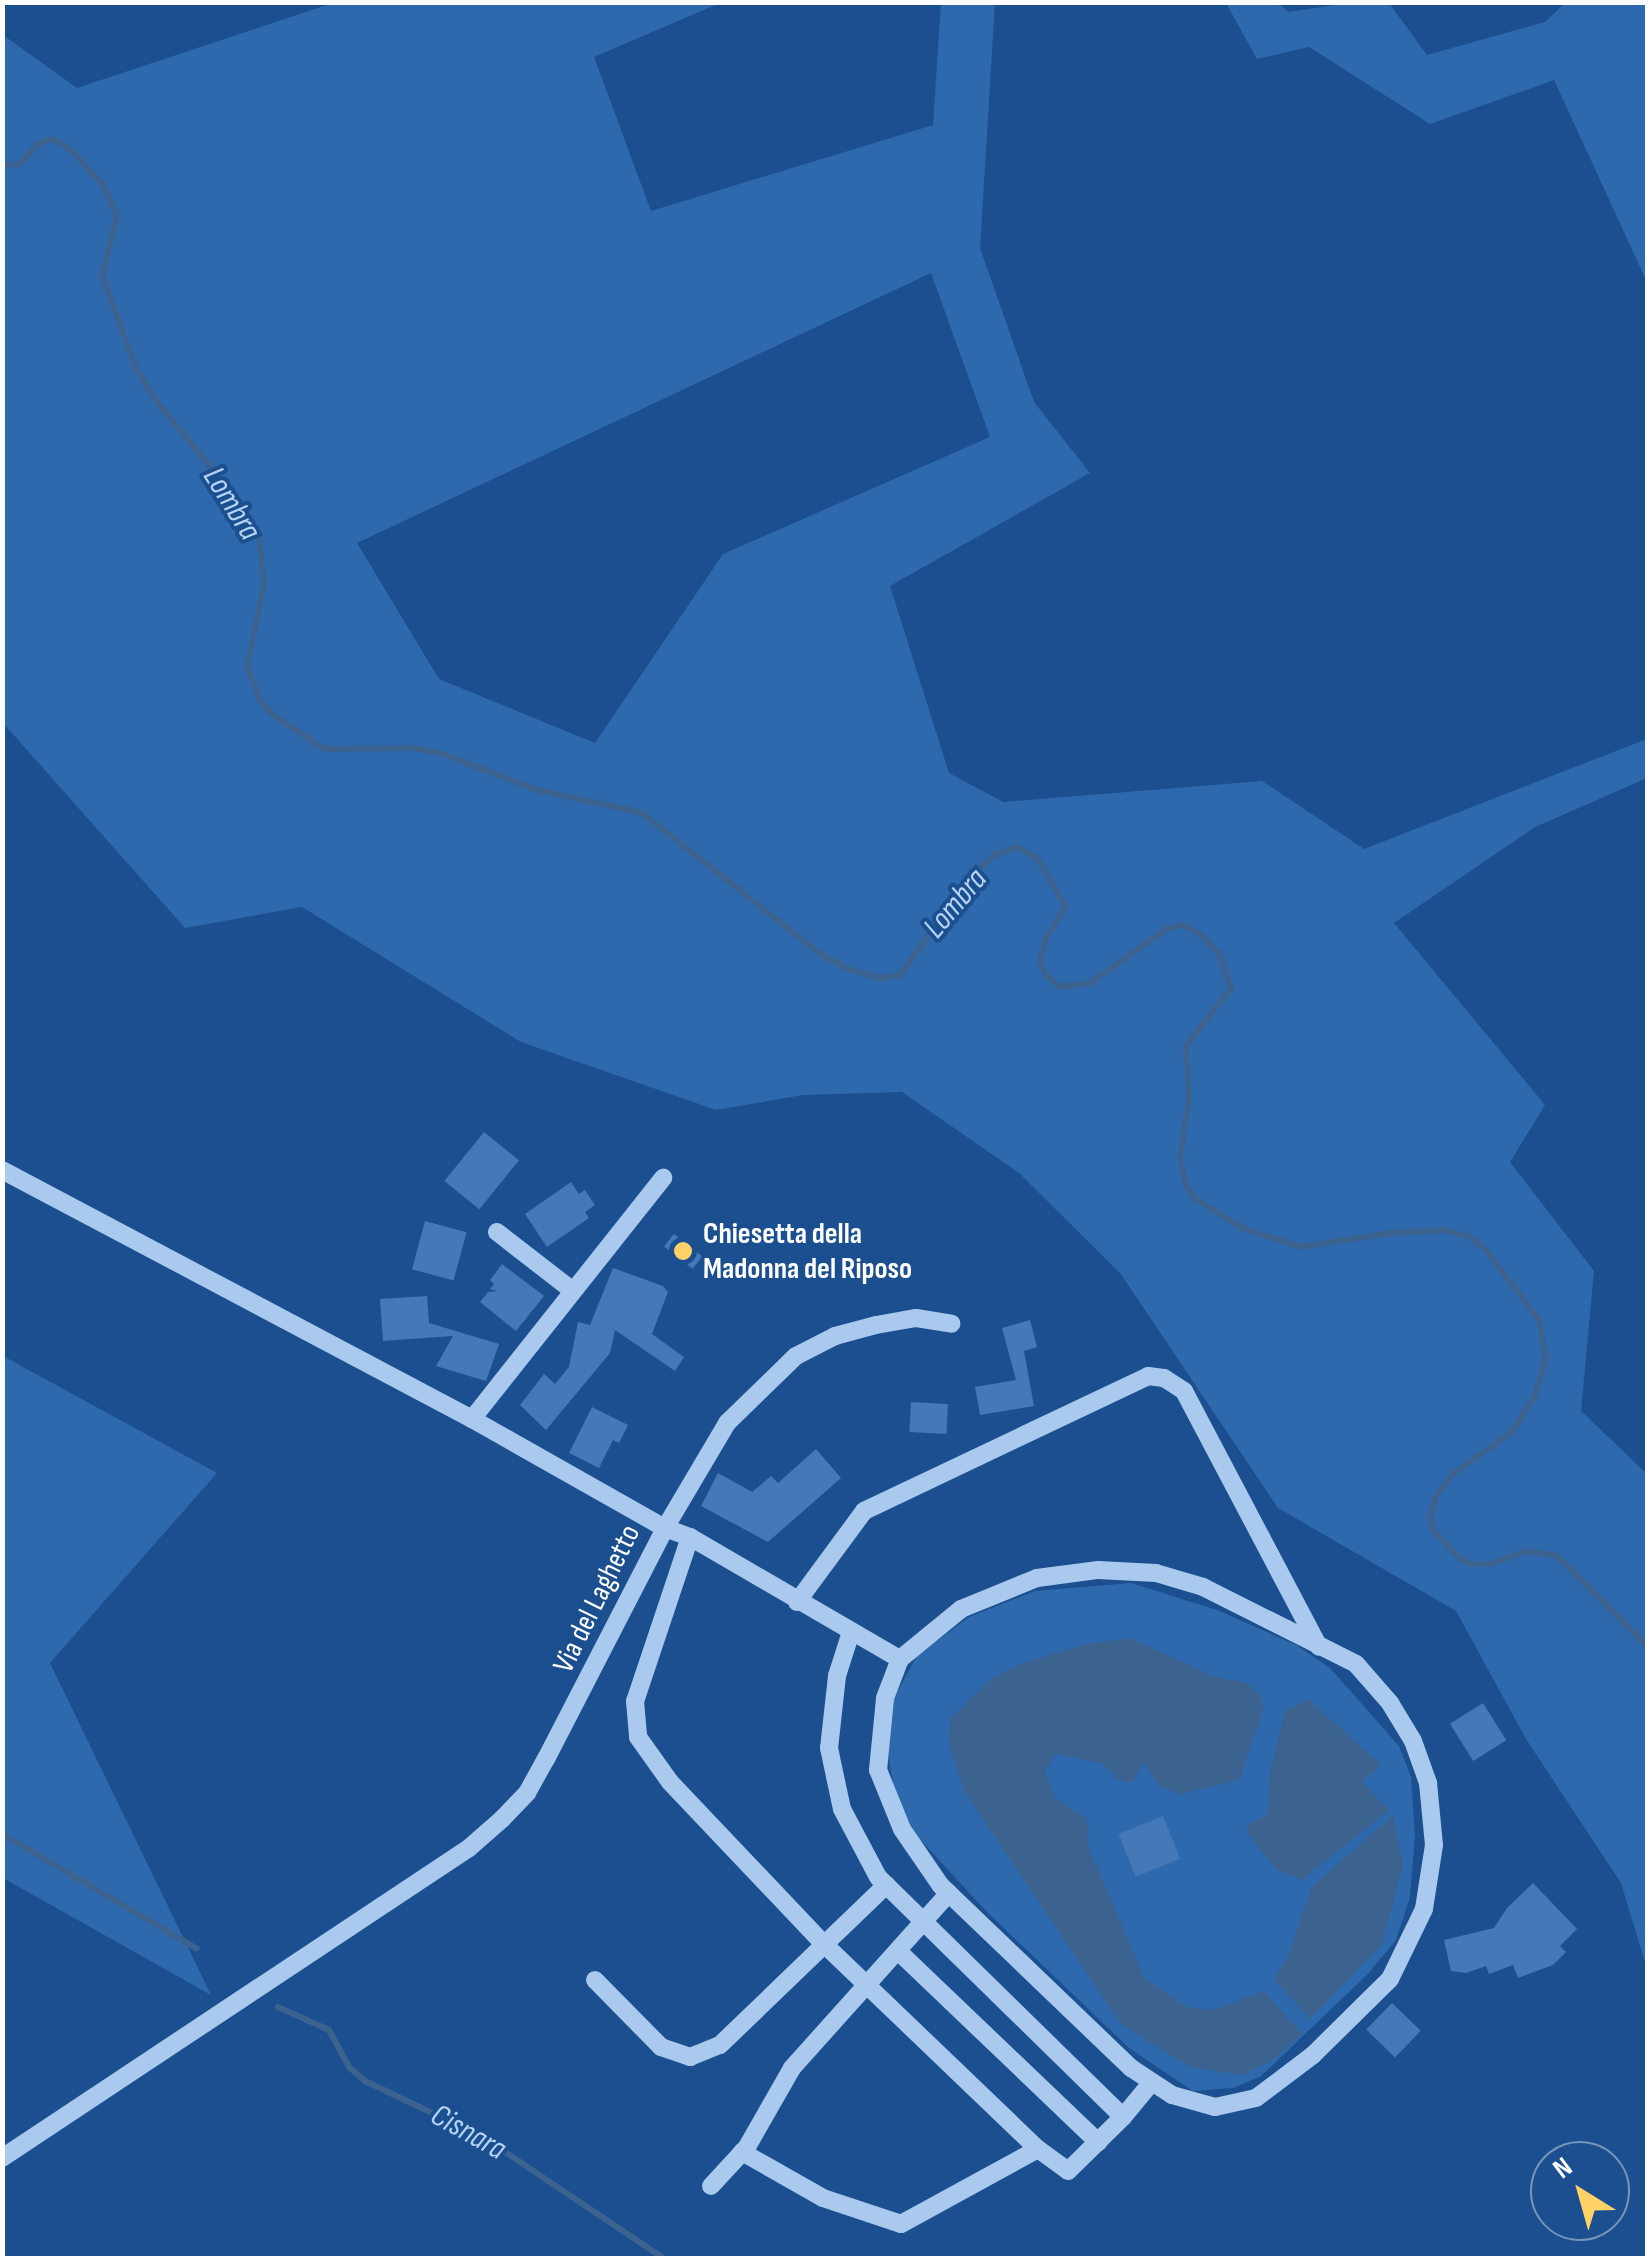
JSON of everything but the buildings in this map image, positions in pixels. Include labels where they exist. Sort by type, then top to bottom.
[{"type":"street","name":"Via del Laghetto","points":[[2,1170],[472,1419],[665,1528],[546,1759],[526,1794],[502,1820],[469,1848],[2,2158]]},
{"type":"street","points":[[472,1419],[664,1178]]},
{"type":"street","points":[[497,1232],[572,1290]]},
{"type":"street","points":[[900,1659],[690,1537],[665,1528],[727,1423],[796,1356],[835,1336],[876,1325],[916,1318],[952,1324]]},
{"type":"street","points":[[797,1602],[864,1512],[1148,1376],[1164,1378],[1184,1391],[1319,1647]]},
{"type":"street","points":[[690,1537],[635,1702],[638,1737],[670,1782],[824,1944],[868,1981],[1038,2149],[1068,2171],[1124,2117],[1152,2082]]},
{"type":"street","points":[[1098,1570],[1156,1573],[1202,1587],[1319,1647],[1356,1664],[1390,1702],[1413,1741],[1428,1783],[1434,1845],[1424,1909],[1390,1979],[1313,2055],[1256,2098],[1215,2107],[1172,2096],[990,1937],[949,1893],[902,1829],[878,1770],[885,1698],[900,1659],[961,1609],[1037,1578],[1098,1570]]},
{"type":"street","points":[[851,1632],[837,1676],[829,1748],[842,1809],[886,1886],[1124,2117]]},
{"type":"street","points":[[595,1980],[661,2047],[690,2057],[720,2044],[886,1886]]},
{"type":"street","points":[[711,2186],[742,2152],[792,2068],[949,1893]]},
{"type":"street","points":[[898,1951],[1098,2142]]},
{"type":"street","points":[[742,2152],[823,2198],[901,2224],[1038,2149]]},
{"type":"shaded area","points":[[336,2],[720,3],[594,57],[651,211],[933,125],[941,3],[995,3],[980,248],[1034,402],[1090,473],[890,586],[949,773],[1003,802],[1262,781],[1364,849],[1647,739],[1647,778],[1535,827],[1394,923],[1545,1105],[1510,1162],[1594,1271],[1581,1411],[1647,1474],[1647,1969],[1621,1883],[1526,1739],[1456,1611],[1278,1508],[1120,1273],[1019,1173],[902,1092],[803,1095],[716,1110],[521,1042],[302,907],[185,928],[3,723],[3,35],[77,88]],"holes":[[[931,273],[990,437],[723,554],[595,743],[439,679],[357,543]]]},
{"type":"shaded area","points":[[1226,3],[1279,3],[1288,12],[1349,3],[1389,3],[1427,55],[1545,22],[1565,3],[1647,3],[1647,282],[1554,80],[1430,124],[1309,47],[1257,59]]},
{"type":"shaded area","points":[[3,1356],[217,1473],[50,1663],[211,1995],[3,1878]]},
{"type":"shaded area","points":[[1131,1583],[1217,1610],[1296,1645],[1330,1668],[1399,1746],[1411,1777],[1415,1835],[1410,1897],[1396,1940],[1367,1975],[1260,2077],[1233,2088],[1193,2091],[1129,2048],[986,1911],[916,1835],[895,1795],[888,1755],[893,1699],[917,1656],[969,1617],[1035,1591]]},
{"type":"shaded area","points":[[1130,1638],[1215,1677],[1247,1683],[1260,1695],[1264,1706],[1239,1780],[1181,1794],[1160,1787],[1144,1763],[1132,1783],[1118,1780],[1104,1764],[1056,1754],[1045,1771],[1055,1798],[1087,1819],[1088,1846],[1145,1979],[1189,2008],[1214,2010],[1264,1991],[1302,2034],[1273,2060],[1241,2075],[1190,2067],[1122,2025],[965,1793],[949,1743],[951,1718],[992,1678],[1021,1664],[1087,1644]]},
{"type":"shaded area","points":[[1308,1699],[1381,1765],[1362,1782],[1389,1810],[1302,1880],[1277,1870],[1247,1833],[1249,1824],[1267,1815],[1271,1768],[1285,1711]]},
{"type":"shaded area","points":[[1393,1815],[1403,1866],[1382,1944],[1310,2019],[1274,1979],[1288,1956],[1312,1887]]},
{"type":"waterway","name":"Lombra","points":[[2,165],[20,164],[39,143],[54,139],[71,150],[104,186],[117,216],[102,275],[135,366],[156,401],[240,502],[259,536],[264,584],[247,667],[260,700],[272,714],[324,749],[414,748],[446,755],[534,789],[642,813],[818,952],[848,969],[880,978],[900,975],[975,872],[996,854],[1016,847],[1037,858],[1065,906],[1045,940],[1040,962],[1046,975],[1060,987],[1090,983],[1168,928],[1183,925],[1200,934],[1220,955],[1231,988],[1186,1046],[1189,1098],[1180,1158],[1185,1182],[1194,1198],[1242,1228],[1300,1247],[1390,1233],[1445,1230],[1469,1237],[1485,1249],[1539,1320],[1546,1359],[1535,1395],[1513,1431],[1453,1474],[1436,1496],[1430,1518],[1433,1530],[1459,1558],[1471,1564],[1490,1564],[1527,1551],[1557,1556],[1648,1647]]},
{"type":"waterway","name":"Cisnara","points":[[2,1834],[197,1949]]},
{"type":"waterway","name":"Cisnara","points":[[278,2007],[329,2030],[349,2067],[365,2081],[483,2137],[663,2258]]},
{"type":"place","name":"Chiesetta della Madonna del Riposo","points":[[683,1251]]}]
